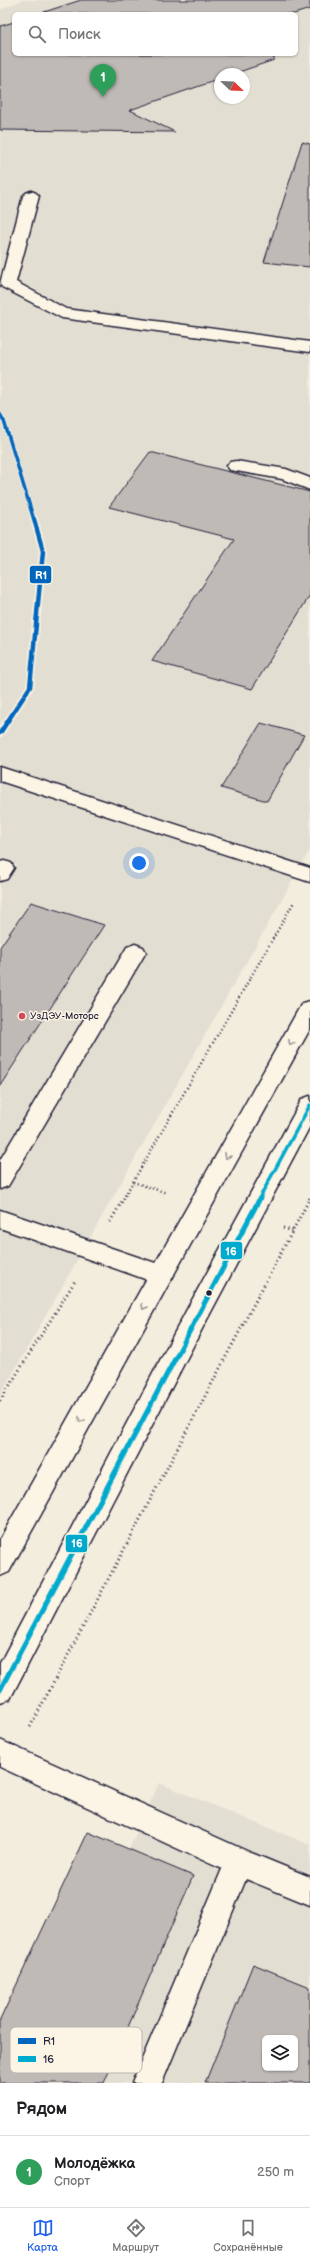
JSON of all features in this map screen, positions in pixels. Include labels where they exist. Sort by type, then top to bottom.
[{"type":"main road","points":[[31,196],[8,284],[62,314],[310,347]]},
{"type":"main road","points":[[236,466],[286,474],[310,485]]},
{"type":"main road","points":[[0,774],[310,875]]},
{"type":"main road","points":[[0,1180],[135,952]]},
{"type":"main road","points":[[0,1564],[310,1009]]},
{"type":"main road","points":[[0,1690],[198,1313],[310,1105]]},
{"type":"main road","points":[[0,1220],[162,1275]]},
{"type":"main road","points":[[7,1755],[239,1862],[310,1890]]},
{"type":"main road","points":[[147,2083],[239,1862]]},
{"type":"path","points":[[0,1401],[93,1252],[298,896]]},
{"type":"path","points":[[7,1755],[310,1197]]},
{"type":"shaded area","points":[[22,0],[310,0],[310,850],[0,1396],[0,10]]},
{"type":"shaded area","points":[[159,1783],[310,1845],[310,2083],[0,2083],[0,2020],[88,1832],[129,1849]]},
{"type":"building","points":[[81,0],[310,0],[310,9],[298,13],[44,12]]},
{"type":"building","points":[[12,23],[12,56],[274,56],[274,60],[250,68],[214,68],[214,81],[130,110],[175,132],[0,130],[0,26]]},
{"type":"building","points":[[302,142],[310,144],[310,267],[264,262]]},
{"type":"building","points":[[150,452],[310,492],[310,595],[252,689],[152,661],[234,539],[109,507]]},
{"type":"building","points":[[261,723],[304,735],[267,801],[221,788]]},
{"type":"building","name":"УзДЭУ-Моторс","points":[[31,902],[104,925],[0,1086],[0,947]]},
{"type":"building","points":[[88,1832],[193,1876],[128,2027],[10,2027],[10,2073],[108,2073],[104,2083],[0,2083],[0,2020]]},
{"type":"building","points":[[253,1964],[310,1987],[310,2083],[205,2083]]},
{"type":"transit line","name":"R1","points":[[0,414],[4,421],[43,551],[30,687],[0,733]]},
{"type":"transit line","name":"16","points":[[0,1690],[194,1320],[310,1105]]},
{"type":"place","name":"Молодёжка","points":[[103,97]]},
{"type":"place","name":"УзДЭУ-Моторс","points":[[22,1016]]}]
